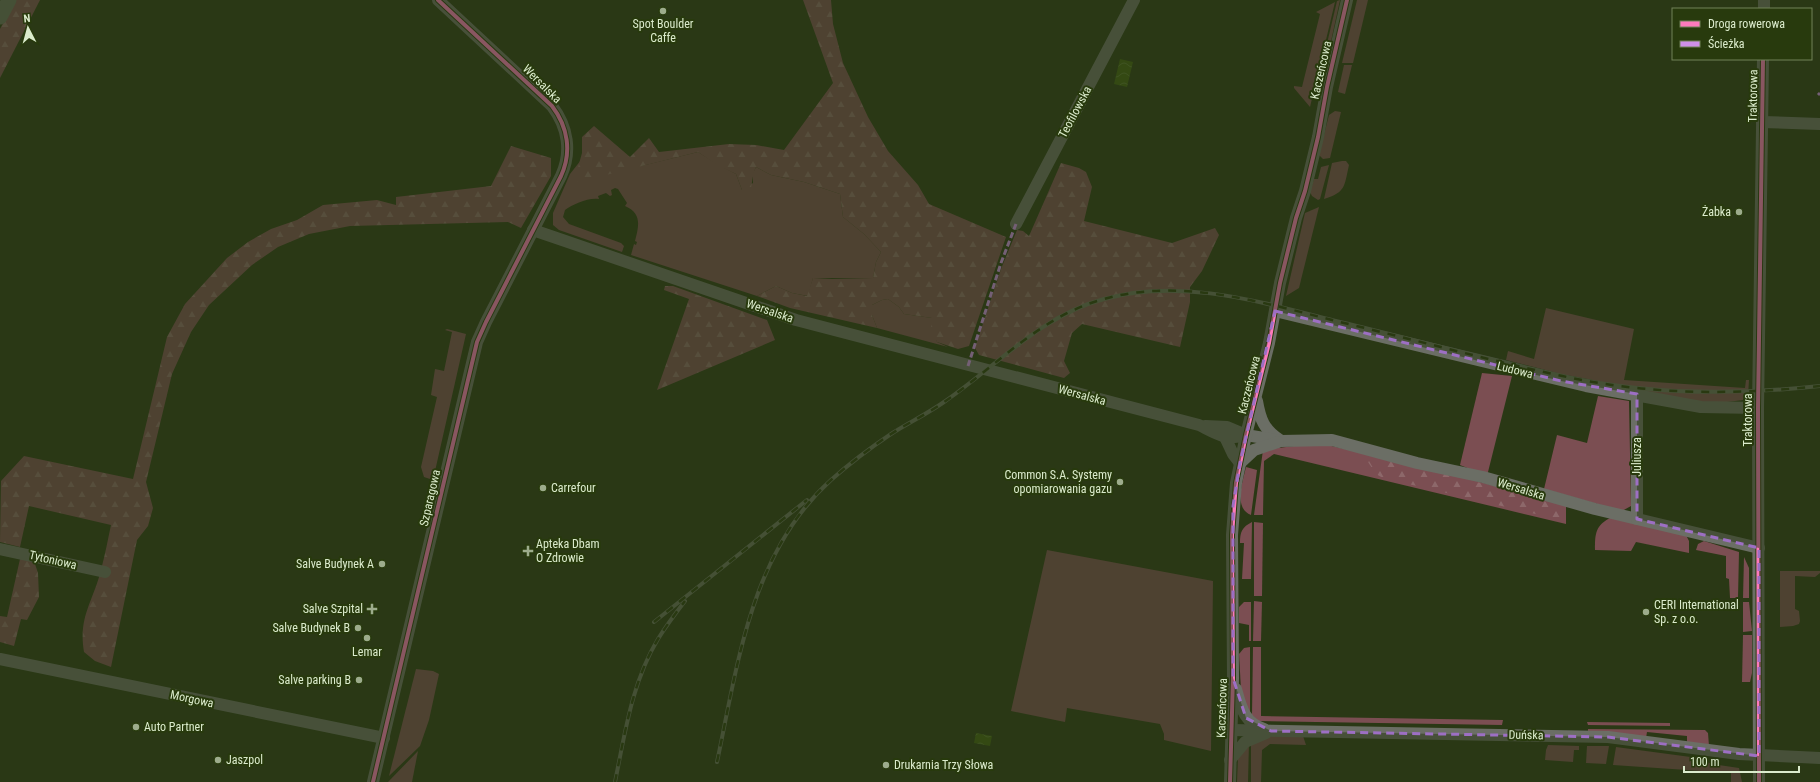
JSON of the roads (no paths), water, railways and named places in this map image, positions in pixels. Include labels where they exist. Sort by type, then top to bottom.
[{"type":"main road","points":[[0,17],[8,0]]},
{"type":"street","name":"Wersalska","points":[[438,0],[548,102],[563,124],[568,146],[566,164],[533,230],[796,320],[1200,426],[1225,437],[1235,438],[1246,435]]},
{"type":"street","name":"Teofilowska","points":[[1016,224],[1134,0]]},
{"type":"street","name":"Kaczeńcowa","points":[[1230,782],[1233,678],[1232,524],[1240,463],[1257,396],[1296,218],[1305,191],[1318,137],[1327,87],[1347,0]]},
{"type":"street","name":"Traktorowa","points":[[1758,782],[1758,408],[1763,60]]},
{"type":"street","points":[[1762,122],[1820,124]]},
{"type":"street","name":"Szparagowa","points":[[373,782],[477,342],[533,230]]},
{"type":"street","name":"Ludowa","points":[[1275,311],[1561,381],[1700,407],[1758,408]]},
{"type":"street","name":"Juliusza","points":[[1637,394],[1637,519]]},
{"type":"street","points":[[1257,396],[1263,425],[1268,431],[1281,440]]},
{"type":"street","name":"Wersalska","points":[[1200,426],[1227,427],[1246,435],[1281,440],[1332,440],[1417,463],[1484,477],[1555,499],[1759,548]]},
{"type":"street","points":[[1225,437],[1233,454],[1240,463]]},
{"type":"street","name":"Wersalska","points":[[1240,463],[1254,450],[1281,440]]},
{"type":"street","name":"Tytoniowa","points":[[0,549],[105,572]]},
{"type":"street","name":"Morgowa","points":[[0,659],[384,738]]},
{"type":"street","points":[[1233,678],[1246,718],[1258,727],[1271,731]]},
{"type":"street","name":"Duńska","points":[[1231,730],[1608,737],[1759,756],[1820,758]]},
{"type":"street","points":[[1230,760],[1245,742],[1271,731]]},
{"type":"water","points":[[1120,59],[1133,62],[1127,87],[1114,84]]},
{"type":"water","points":[[976,733],[992,736],[990,746],[974,743]]},
{"type":"railway","points":[[717,762],[732,686],[752,611],[765,575],[782,541],[804,509],[831,480],[868,450],[891,434],[944,402],[1020,343],[1059,317],[1104,299],[1133,293],[1163,291],[1223,295],[1282,307],[1567,377],[1630,387],[1693,392],[1725,392],[1820,386]]},
{"type":"railway","points":[[654,622],[807,500]]},
{"type":"railway","points":[[615,782],[630,708],[642,673],[649,655],[658,639],[685,601]]},
{"type":"place","name":"Spot Boulder Caffe","points":[[663,11]]},
{"type":"place","name":"Żabka","points":[[1739,212]]},
{"type":"place","name":"Common S.A. Systemy opomiarowania gazu","points":[[1120,482]]},
{"type":"place","name":"Carrefour","points":[[543,488]]},
{"type":"place","name":"Apteka Dbam O Zdrowie","points":[[528,551]]},
{"type":"place","name":"Salve Budynek A","points":[[382,564]]},
{"type":"place","name":"Salve Szpital","points":[[372,609]]},
{"type":"place","name":"CERI International Sp. z o.o.","points":[[1646,612]]},
{"type":"place","name":"Salve Budynek B","points":[[358,628]]},
{"type":"place","name":"Lemar","points":[[367,638]]},
{"type":"place","name":"Salve parking B","points":[[359,680]]},
{"type":"place","name":"Auto Partner","points":[[136,727]]},
{"type":"place","name":"Jaszpol","points":[[218,760]]},
{"type":"place","name":"Drukarnia Trzy Słowa","points":[[886,765]]}]
